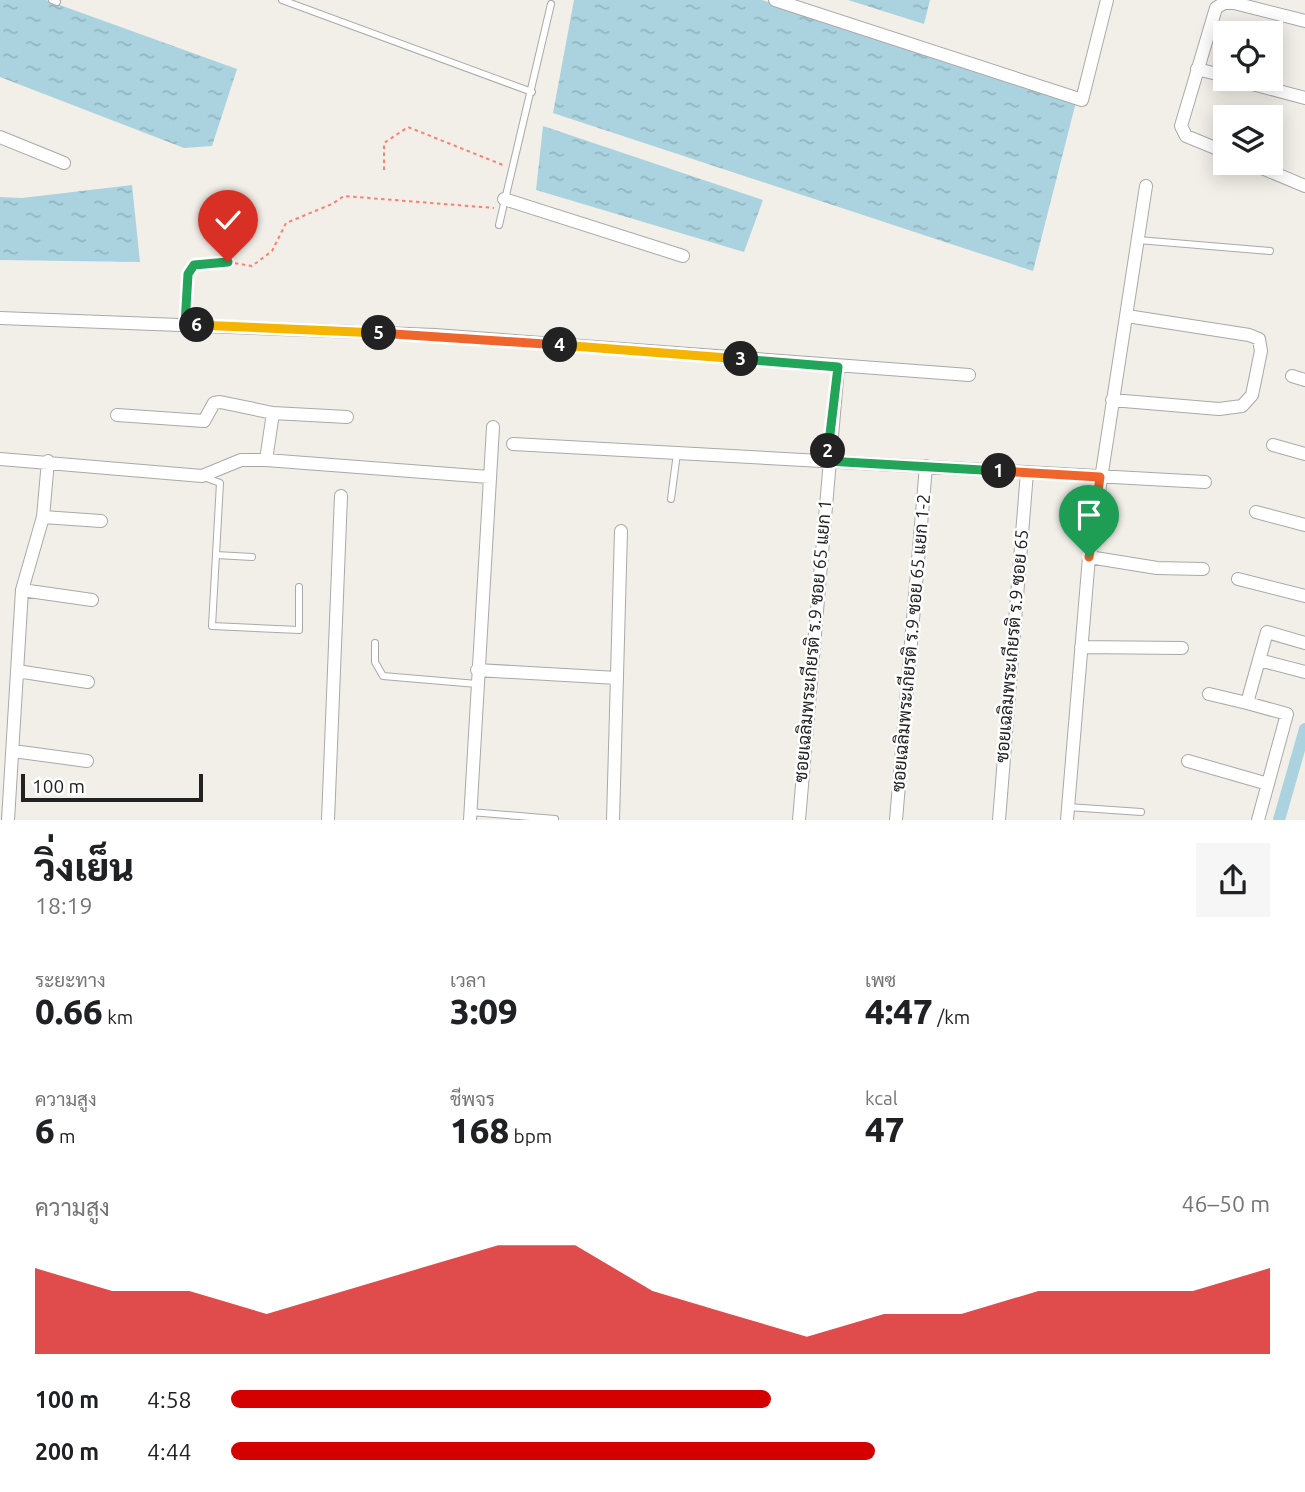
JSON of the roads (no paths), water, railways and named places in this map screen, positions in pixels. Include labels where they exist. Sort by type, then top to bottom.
[{"type":"street","points":[[775,0],[1082,100],[1107,0]]},
{"type":"street","points":[[1213,147],[1186,136],[1181,126],[1216,8],[1224,3],[1305,21]]},
{"type":"street","points":[[1197,69],[1213,73]]},
{"type":"street","points":[[1279,91],[1305,98]]},
{"type":"street","points":[[0,137],[64,163]]},
{"type":"street","points":[[1279,175],[1305,186]]},
{"type":"street","points":[[1068,814],[1089,557],[1146,186]]},
{"type":"street","points":[[503,204],[683,256]]},
{"type":"street","points":[[1112,400],[1219,409],[1242,406],[1252,395],[1261,351],[1259,339],[1249,335],[1127,316]]},
{"type":"street","points":[[0,318],[435,335],[969,375]]},
{"type":"street","name":"ซอยเฉลิมพระเกียรติ ร.9 ซอย 65 แยก 1","points":[[799,820],[827,461],[838,367]]},
{"type":"street","points":[[1292,376],[1305,380]]},
{"type":"street","points":[[117,415],[199,422],[207,418],[212,407],[220,402],[273,413],[346,417]]},
{"type":"street","points":[[266,460],[273,413]]},
{"type":"street","points":[[470,816],[492,428]]},
{"type":"street","points":[[513,444],[1205,482]]},
{"type":"street","points":[[1273,445],[1305,454]]},
{"type":"street","points":[[0,459],[202,476],[227,463],[266,460],[489,477]]},
{"type":"street","points":[[8,820],[22,590],[43,517],[48,461]]},
{"type":"street","name":"ซอยเฉลิมพระเกียรติ ร.9 ซอย 65 แยก 1-2","points":[[896,820],[926,467]]},
{"type":"street","name":"ซอยเฉลิมพระเกียรติ ร.9 ซอย 65","points":[[999,820],[1027,472]]},
{"type":"street","points":[[328,820],[341,496]]},
{"type":"street","points":[[1256,512],[1305,525]]},
{"type":"street","points":[[43,517],[100,521]]},
{"type":"street","points":[[613,820],[621,531]]},
{"type":"street","points":[[1089,557],[1157,568],[1203,569]]},
{"type":"street","points":[[1238,579],[1305,596]]},
{"type":"street","points":[[22,590],[92,600]]},
{"type":"street","points":[[1247,704],[1267,632],[1305,643]]},
{"type":"street","points":[[1081,647],[1182,648]]},
{"type":"street","points":[[1259,660],[1301,671]]},
{"type":"street","points":[[477,670],[617,678]]},
{"type":"street","points":[[17,671],[88,682]]},
{"type":"street","points":[[1209,694],[1287,714],[1258,820]]},
{"type":"street","points":[[12,751],[87,761]]},
{"type":"street","points":[[1188,761],[1268,784]]},
{"type":"lane","points":[[282,0],[532,92]]},
{"type":"lane","points":[[499,225],[510,168],[532,92],[551,4]]},
{"type":"lane","points":[[1138,240],[1270,251]]},
{"type":"lane","points":[[671,499],[677,453]]},
{"type":"lane","points":[[202,476],[220,482],[212,626],[299,630],[299,587]]},
{"type":"lane","points":[[216,555],[252,556]]},
{"type":"lane","points":[[375,643],[375,662],[383,676],[477,684]]},
{"type":"lane","points":[[1068,814],[1141,812]]},
{"type":"lane","points":[[470,816],[555,819]]},
{"type":"water","points":[[0,0],[46,0],[237,69],[212,146],[184,148],[0,77]]},
{"type":"water","points":[[574,0],[762,0],[1076,102],[1033,271],[553,113]]},
{"type":"water","points":[[848,0],[930,0],[924,24]]},
{"type":"water","points":[[543,126],[763,200],[744,252],[536,190]]},
{"type":"water","points":[[132,185],[140,262],[0,260],[0,197],[22,198]]},
{"type":"waterway","points":[[1279,820],[1305,729]]}]
